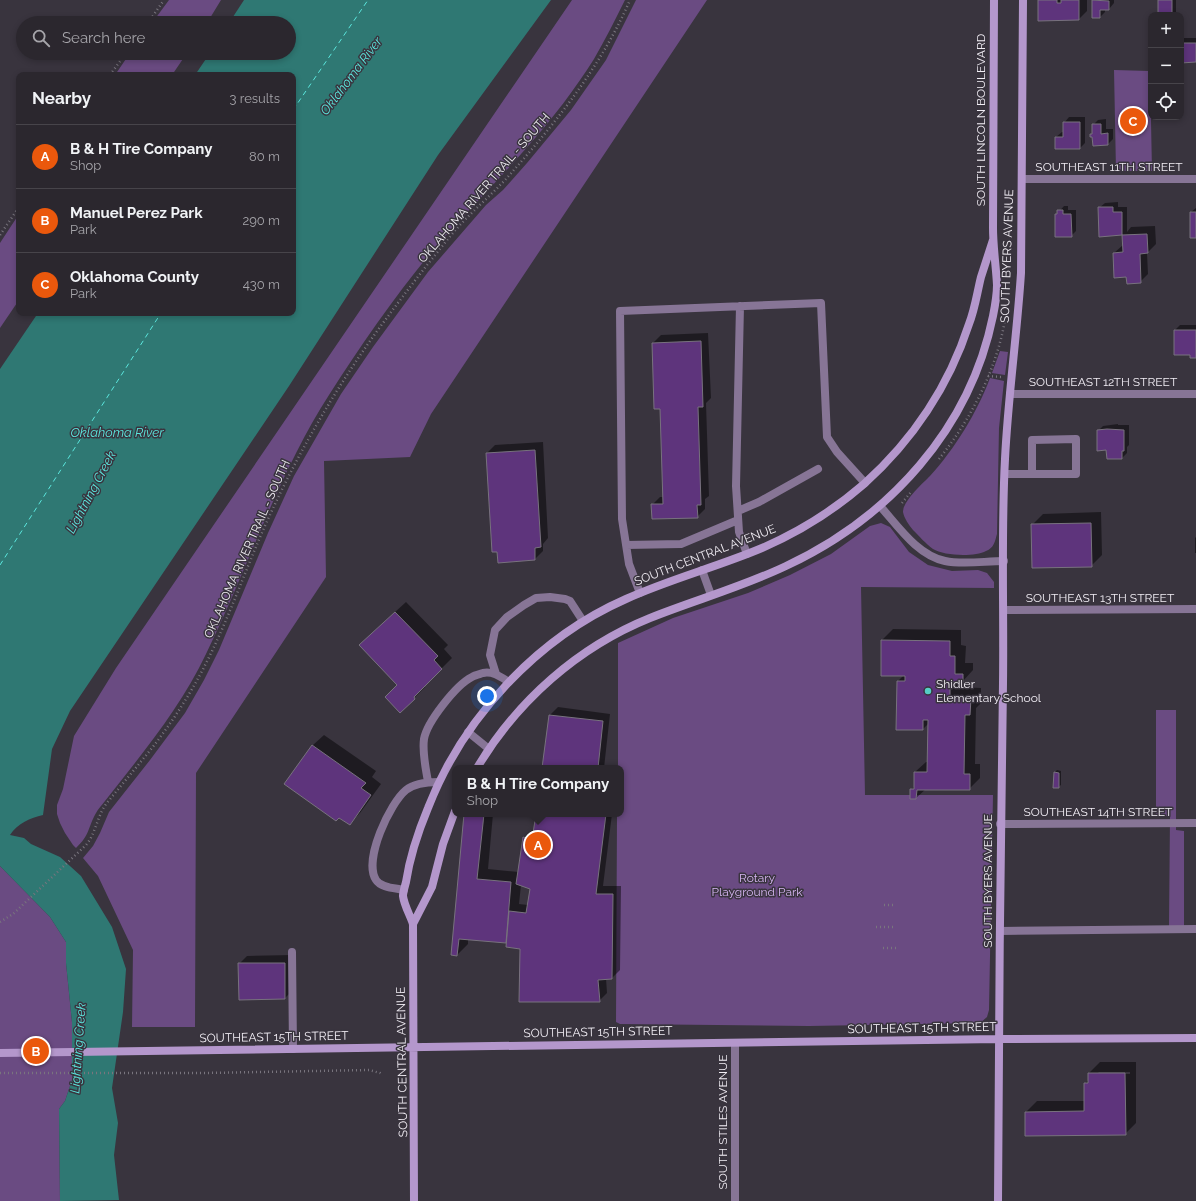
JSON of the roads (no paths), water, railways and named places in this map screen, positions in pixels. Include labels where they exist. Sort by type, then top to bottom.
[{"type":"main road","name":"SOUTH LINCOLN BOULEVARD","points":[[993,240],[994,0]]},
{"type":"main road","name":"SOUTH BYERS AVENUE","points":[[998,1201],[1000,824],[1005,474],[1011,379],[1019,309],[1021,273],[1023,0]]},
{"type":"main road","name":"SOUTH CENTRAL AVENUE","points":[[414,1201],[413,924],[403,897],[419,831],[438,782],[451,759],[468,732],[492,700],[509,682],[546,649],[583,621],[640,593],[747,554],[785,537],[806,526],[845,499],[882,467],[913,432],[940,390],[956,358],[968,329],[993,240]]},
{"type":"main road","points":[[479,765],[507,724],[537,692],[553,677],[589,650],[608,638],[647,619],[763,576],[808,555],[856,526],[880,506],[912,474],[929,454],[958,412],[970,388],[986,346],[994,314],[997,288],[993,240]]},
{"type":"main road","name":"SOUTH CENTRAL AVENUE","points":[[413,924],[432,887],[443,844],[453,817]]},
{"type":"main road","name":"SOUTHEAST 15TH STREET","points":[[0,1053],[998,1039],[1196,1038]]},
{"type":"street","name":"SOUTHEAST 11TH STREET","points":[[1022,179],[1196,179]]},
{"type":"street","points":[[640,593],[629,564],[622,519],[620,311],[821,303],[827,437],[837,452],[865,483]]},
{"type":"street","points":[[740,306],[736,486],[739,532],[747,554]]},
{"type":"street","name":"SOUTHEAST 12TH STREET","points":[[1010,394],[1196,394]]},
{"type":"street","points":[[1005,474],[1032,474],[1076,474],[1076,439],[1032,440],[1032,474]]},
{"type":"street","points":[[738,511],[759,502],[818,469]]},
{"type":"street","points":[[880,506],[920,549],[936,559],[956,562],[1004,561]]},
{"type":"street","points":[[626,545],[681,544],[738,520]]},
{"type":"street","points":[[702,570],[711,595]]},
{"type":"street","points":[[496,674],[490,654],[495,630],[507,617],[524,605],[536,598],[550,597],[565,599],[570,601],[583,621]]},
{"type":"street","name":"SOUTHEAST 13TH STREET","points":[[1004,610],[1196,609]]},
{"type":"street","points":[[428,782],[424,756],[424,739],[431,721],[456,690],[472,677],[485,673],[496,674],[509,682]]},
{"type":"street","points":[[468,732],[489,749]]},
{"type":"street","points":[[404,890],[384,886],[376,880],[373,869],[373,857],[379,833],[391,807],[406,790],[428,782],[438,782]]},
{"type":"street","name":"SOUTHEAST 14TH STREET","points":[[1000,824],[1196,823]]},
{"type":"street","points":[[1000,931],[1196,929]]},
{"type":"street","points":[[292,952],[293,1048]]},
{"type":"street","name":"SOUTH STILES AVENUE","points":[[735,1043],[735,1201]]},
{"type":"water","name":"Oklahoma River","points":[[244,0],[551,0],[438,155],[289,386],[70,711],[52,749],[43,815],[25,822],[17,827],[10,835],[24,838],[31,844],[60,857],[81,876],[112,927],[126,969],[123,1012],[112,1088],[118,1123],[114,1155],[119,1200],[60,1201],[59,1109],[65,1101],[72,1080],[72,1022],[66,963],[66,942],[50,917],[0,866],[0,369],[36,316],[296,316],[296,72],[197,72],[205,60],[296,60],[296,16],[234,16]]},
{"type":"place","name":"Oklahoma County","points":[[1133,121]]},
{"type":"place","name":"Shidler Elementary School","points":[[928,691]]},
{"type":"place","name":"B & H Tire Company","points":[[538,845]]},
{"type":"place","name":"Manuel Perez Park","points":[[36,1051]]},
{"type":"water label","name":"Lightning Creek","points":[[91,492]]},
{"type":"water label","name":"Lightning Creek","points":[[78,1048]]},
{"type":"park label","name":"Rotary Playground Park","points":[[757,885]]}]
